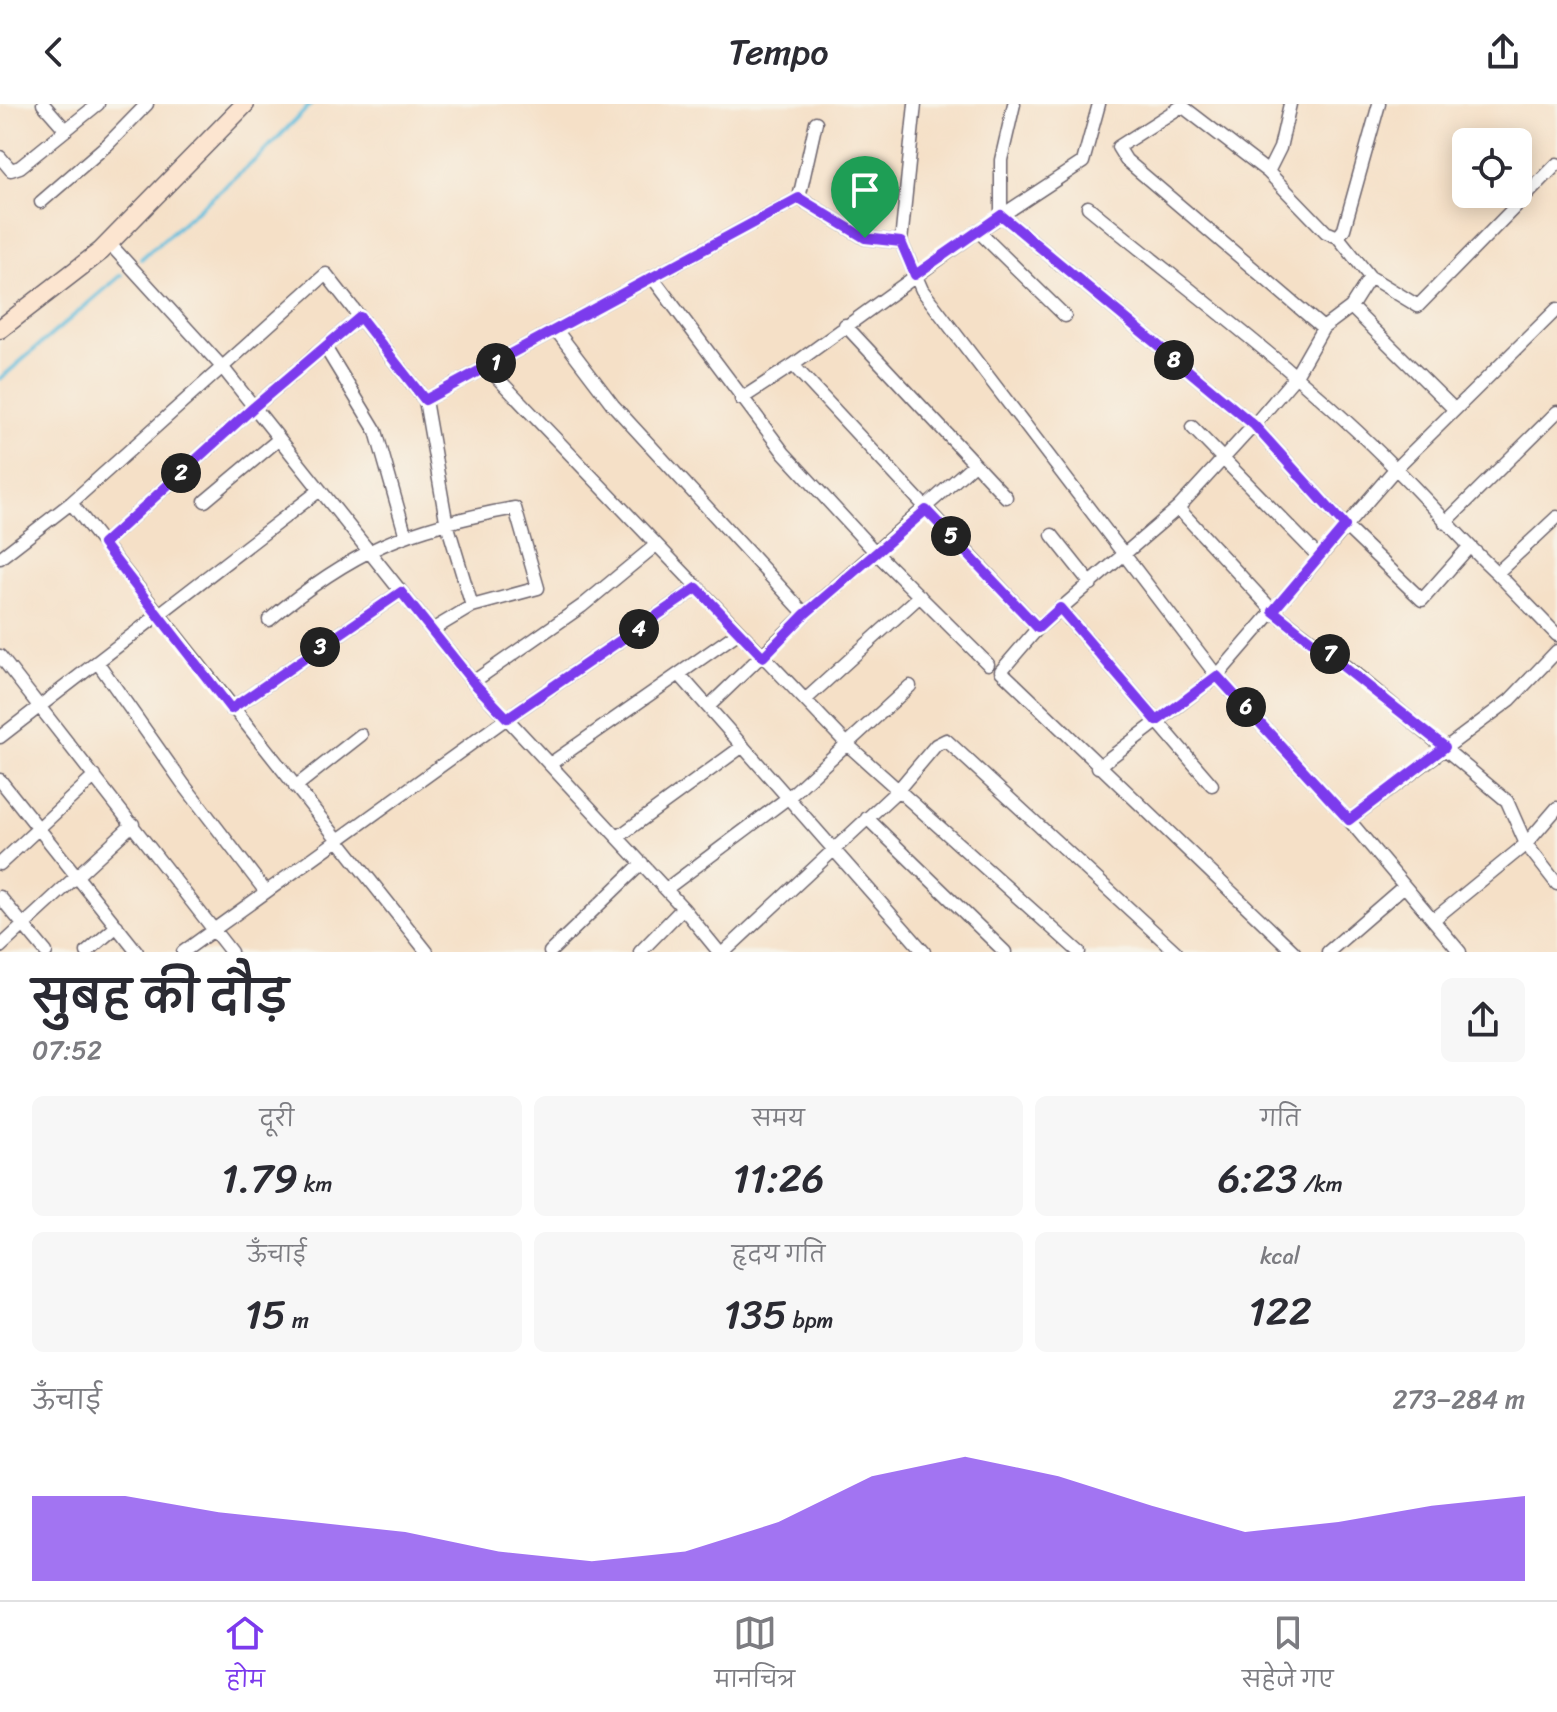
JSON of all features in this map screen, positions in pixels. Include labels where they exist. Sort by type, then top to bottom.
[{"type":"street","points":[[43,104],[65,129]]},
{"type":"street","points":[[0,157],[11,170],[20,167],[98,104]]},
{"type":"street","points":[[41,202],[108,144],[147,104]]},
{"type":"street","points":[[0,329],[109,243],[245,104]]},
{"type":"street","points":[[915,104],[901,242],[922,290],[1217,676],[1349,820],[1460,952]]},
{"type":"street","points":[[1001,215],[1001,160],[1014,104]]},
{"type":"street","points":[[741,399],[1001,215],[1083,162],[1099,104]]},
{"type":"street","points":[[1268,172],[1280,148],[1290,104]]},
{"type":"street","points":[[1338,237],[1344,229],[1379,104]]},
{"type":"street","points":[[1323,328],[1126,160],[1118,147],[1182,106],[1268,172],[1326,232],[1338,237],[1370,277],[1418,306],[1557,164]]},
{"type":"street","points":[[425,400],[799,198],[816,122]]},
{"type":"street","points":[[799,198],[865,238],[901,242]]},
{"type":"street","points":[[1088,207],[1295,377],[1396,468],[1445,523],[1557,635]]},
{"type":"street","points":[[1001,215],[1254,425],[1345,526],[1422,600],[1469,547]]},
{"type":"street","points":[[978,231],[1065,316]]},
{"type":"street","points":[[109,243],[223,368],[473,682],[721,952],[898,790],[936,745],[946,740],[1176,952]]},
{"type":"street","points":[[0,558],[71,503],[326,274],[425,400],[446,520],[472,606]]},
{"type":"street","points":[[652,277],[784,453],[876,553],[988,664]]},
{"type":"street","points":[[1294,952],[1001,671],[1038,628],[1178,508],[1295,377],[1323,328],[1351,307],[1370,277]]},
{"type":"street","points":[[1351,307],[1451,406]]},
{"type":"street","points":[[1098,767],[1217,676],[1396,468],[1557,309]]},
{"type":"street","points":[[103,544],[254,407],[360,317]]},
{"type":"street","points":[[845,325],[1006,497]]},
{"type":"street","points":[[556,330],[613,405],[805,614]]},
{"type":"street","points":[[325,347],[376,431],[405,533]]},
{"type":"street","points":[[793,365],[1038,628]]},
{"type":"street","points":[[488,368],[849,746],[1079,952]]},
{"type":"street","points":[[1445,523],[1557,412]]},
{"type":"street","points":[[1192,427],[1224,456],[1319,557]]},
{"type":"street","points":[[205,501],[279,439]]},
{"type":"street","points":[[708,707],[805,614],[926,510],[974,464]]},
{"type":"street","points":[[0,737],[320,490]]},
{"type":"street","points":[[71,503],[420,949]]},
{"type":"street","points":[[269,620],[313,583],[368,549],[446,520],[515,508],[538,588],[472,606],[432,630]]},
{"type":"street","points":[[1178,508],[1273,611],[1445,747],[1507,801],[1526,844],[1557,884]]},
{"type":"street","points":[[1497,573],[1557,517]]},
{"type":"street","points":[[1052,535],[1091,584]]},
{"type":"street","points":[[473,682],[582,606],[656,545]]},
{"type":"street","points":[[183,952],[507,718],[697,588]]},
{"type":"street","points":[[231,709],[401,592]]},
{"type":"street","points":[[805,700],[920,596]]},
{"type":"street","points":[[1060,608],[1212,785]]},
{"type":"street","points":[[550,764],[739,632]]},
{"type":"street","points":[[1349,820],[1510,700],[1557,651]]},
{"type":"street","points":[[0,656],[231,952]]},
{"type":"street","points":[[98,663],[184,785],[266,892]]},
{"type":"street","points":[[679,674],[924,952]]},
{"type":"street","points":[[666,889],[789,797],[849,746],[910,686]]},
{"type":"street","points":[[295,787],[361,735]]},
{"type":"street","points":[[618,837],[743,746]]},
{"type":"street","points":[[0,864],[95,776]]},
{"type":"street","points":[[0,780],[137,952]]},
{"type":"street","points":[[1433,920],[1526,844],[1557,808]]},
{"type":"street","points":[[867,818],[1005,952]]},
{"type":"street","points":[[0,947],[133,824]]},
{"type":"street","points":[[550,952],[642,863]]},
{"type":"street","points":[[1328,952],[1403,887]]},
{"type":"street","points":[[0,897],[46,952]]},
{"type":"street","points":[[640,952],[683,908]]},
{"type":"street","points":[[87,952],[117,926]]},
{"type":"waterway","points":[[141,259],[261,155],[311,104]]},
{"type":"waterway","points":[[0,379],[121,275]]},
{"type":"route","points":[[799,198],[865,238],[901,242],[915,275],[1001,215],[1073,278],[1254,425],[1345,526],[1273,611],[1445,747],[1349,820],[1217,676],[1157,721],[1060,608],[1038,628],[926,510],[805,614],[763,657],[697,588],[507,718],[473,682],[401,592],[231,709],[103,544],[254,407],[360,317],[425,400],[799,198]]}]
